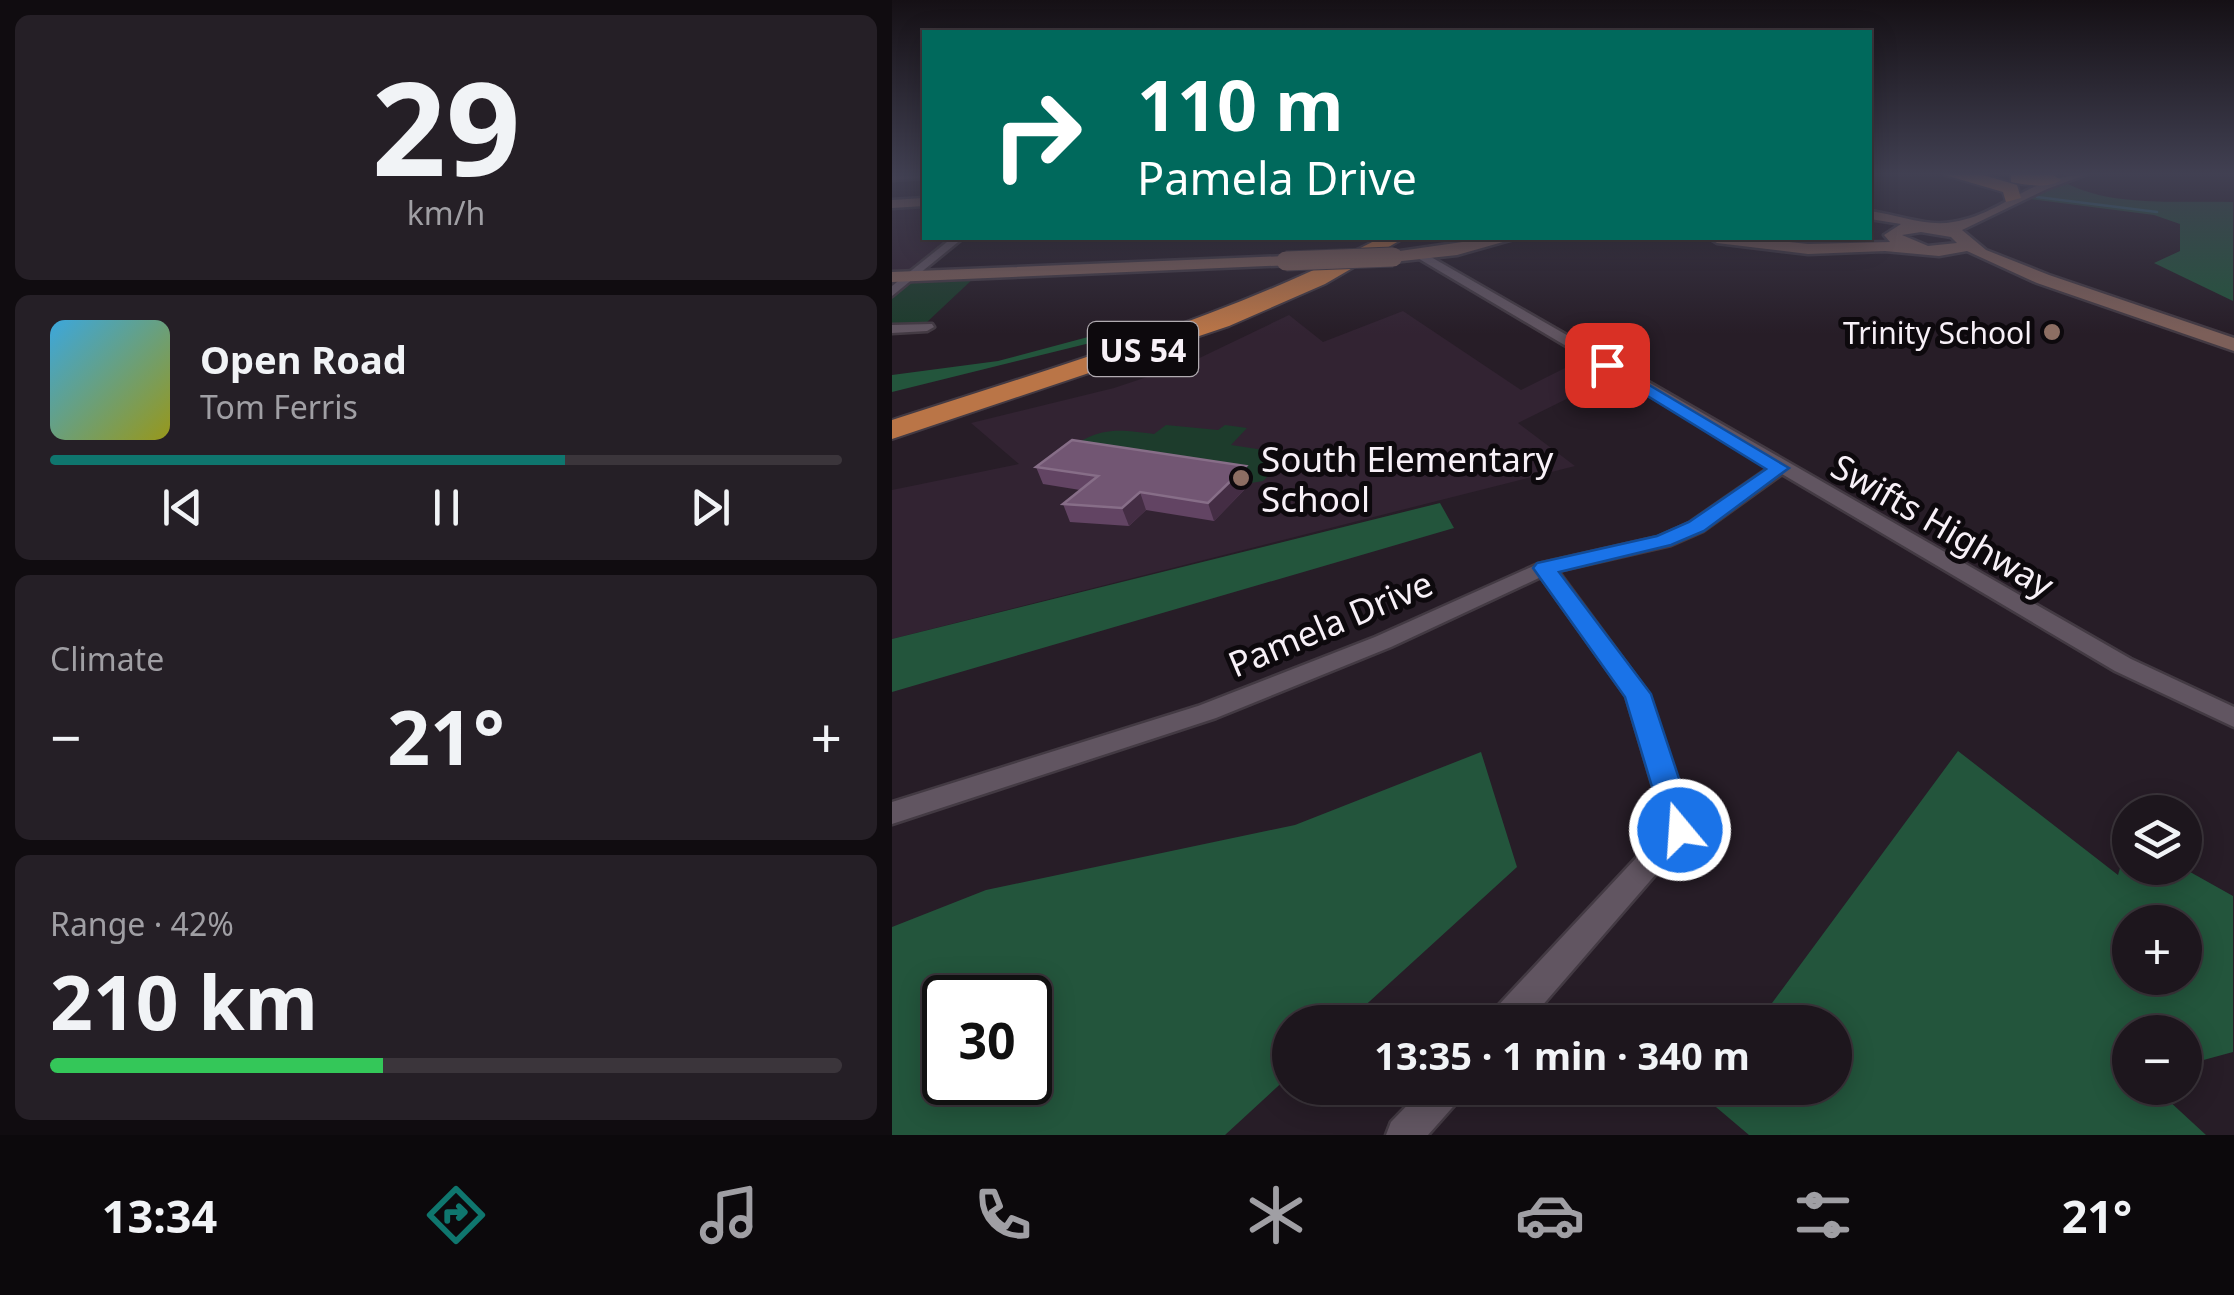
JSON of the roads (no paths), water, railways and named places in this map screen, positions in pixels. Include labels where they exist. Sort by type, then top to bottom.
[{"type":"highway","name":"US 54","points":[[892,420],[1158,333],[1265,291],[1370,240]]},
{"type":"highway","name":"US 54","points":[[892,430],[1220,321],[1393,247]]},
{"type":"main road","points":[[1886,228],[1899,242],[2042,279]]},
{"type":"main road","points":[[1851,248],[1893,233],[1928,228],[1968,242],[1980,253],[2042,279],[2234,345]]},
{"type":"main road","points":[[1734,240],[1808,249],[1956,250],[1968,242],[1977,228]]},
{"type":"main road","points":[[901,277],[1286,261],[1393,247],[1420,255],[1499,240]]},
{"type":"street","points":[[892,292],[901,277],[955,240]]},
{"type":"street","name":"Swifts Highway","points":[[1420,255],[2122,665],[2234,718]]},
{"type":"street","points":[[892,328],[927,327]]},
{"type":"street","name":"Pamela Drive","points":[[892,813],[1207,712],[1384,642],[1545,568],[1664,540],[1696,526],[1779,468]]},
{"type":"street","points":[[1521,1005],[1680,830],[1637,694],[1545,568]]},
{"type":"street","points":[[1404,1135],[1431,1105]]},
{"type":"place","name":"Trinity School","points":[[2052,332]]},
{"type":"place","name":"South Elementary School","points":[[1241,478]]}]
